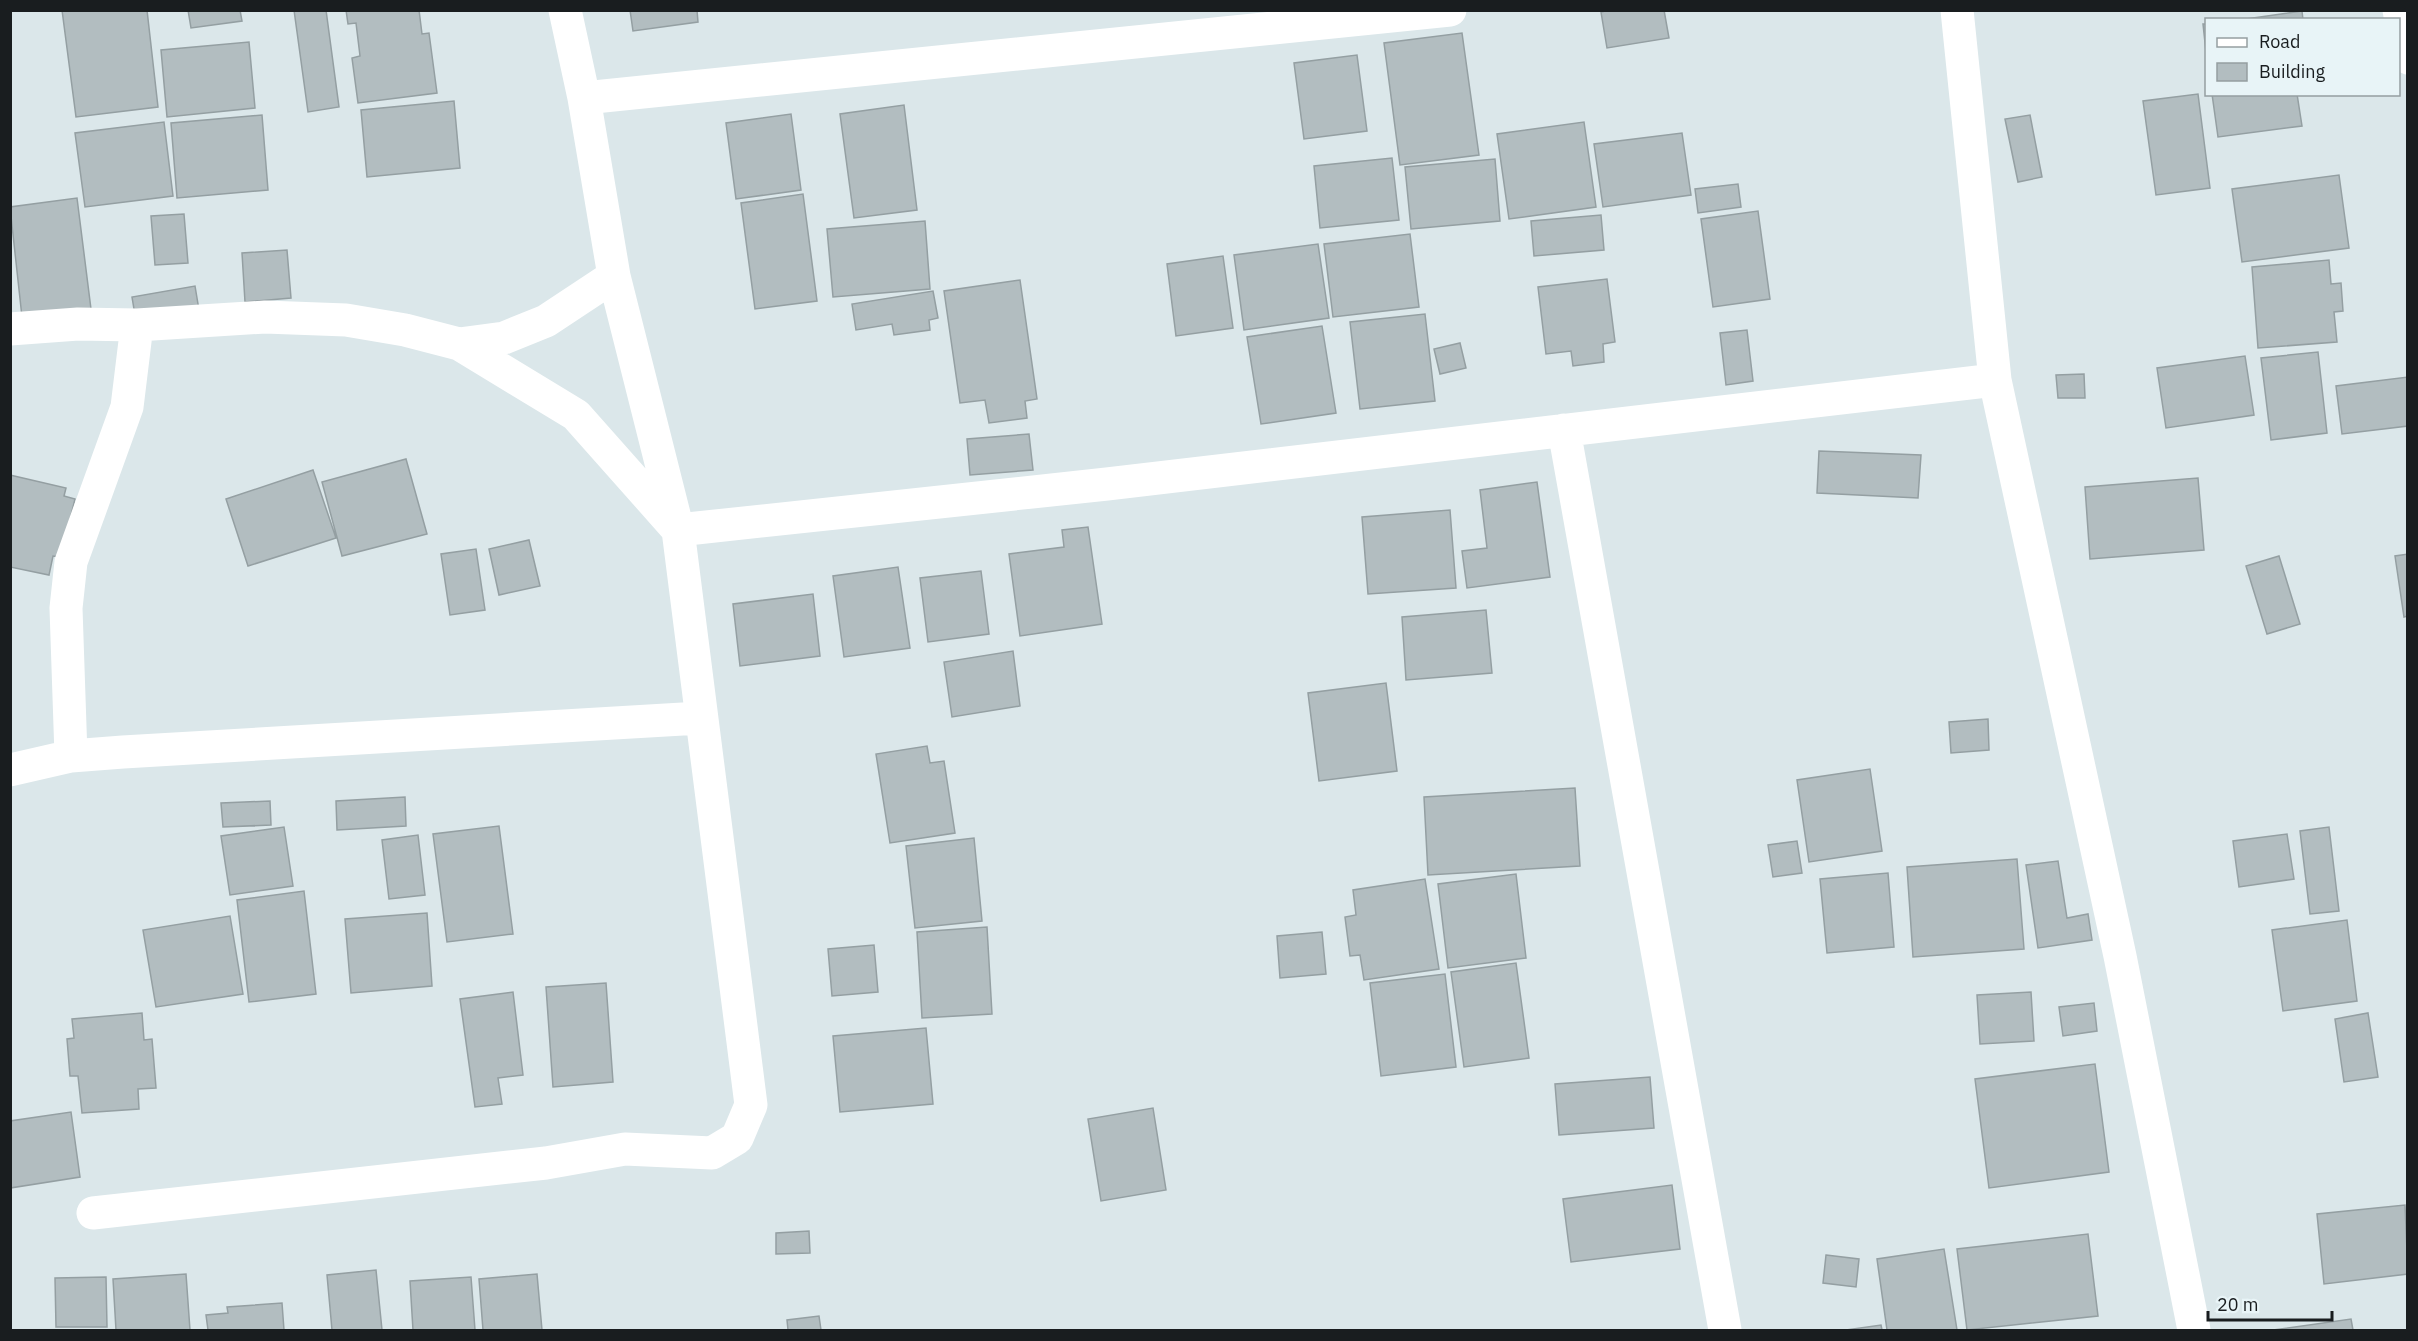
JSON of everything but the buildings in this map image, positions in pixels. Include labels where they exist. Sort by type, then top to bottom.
[{"type":"street","points":[[93,1213],[546,1163],[625,1149],[712,1153],[737,1138],[751,1106],[700,718],[678,530],[614,276],[584,98],[565,10]]},
{"type":"street","points":[[584,98],[1450,10]]},
{"type":"street","points":[[1958,10],[1995,380],[2120,956],[2194,1330]]},
{"type":"street","points":[[2399,10],[2408,58]]},
{"type":"street","points":[[459,344],[504,338],[546,321],[614,276]]},
{"type":"street","points":[[10,329],[78,324],[138,325],[265,317],[346,320],[405,330],[459,344],[576,415],[678,530]]},
{"type":"street","points":[[71,756],[66,608],[71,562],[127,407],[138,325]]},
{"type":"street","points":[[678,530],[1995,380]]},
{"type":"street","points":[[1564,430],[1725,1330]]},
{"type":"street","points":[[10,770],[71,756],[700,718]]}]
